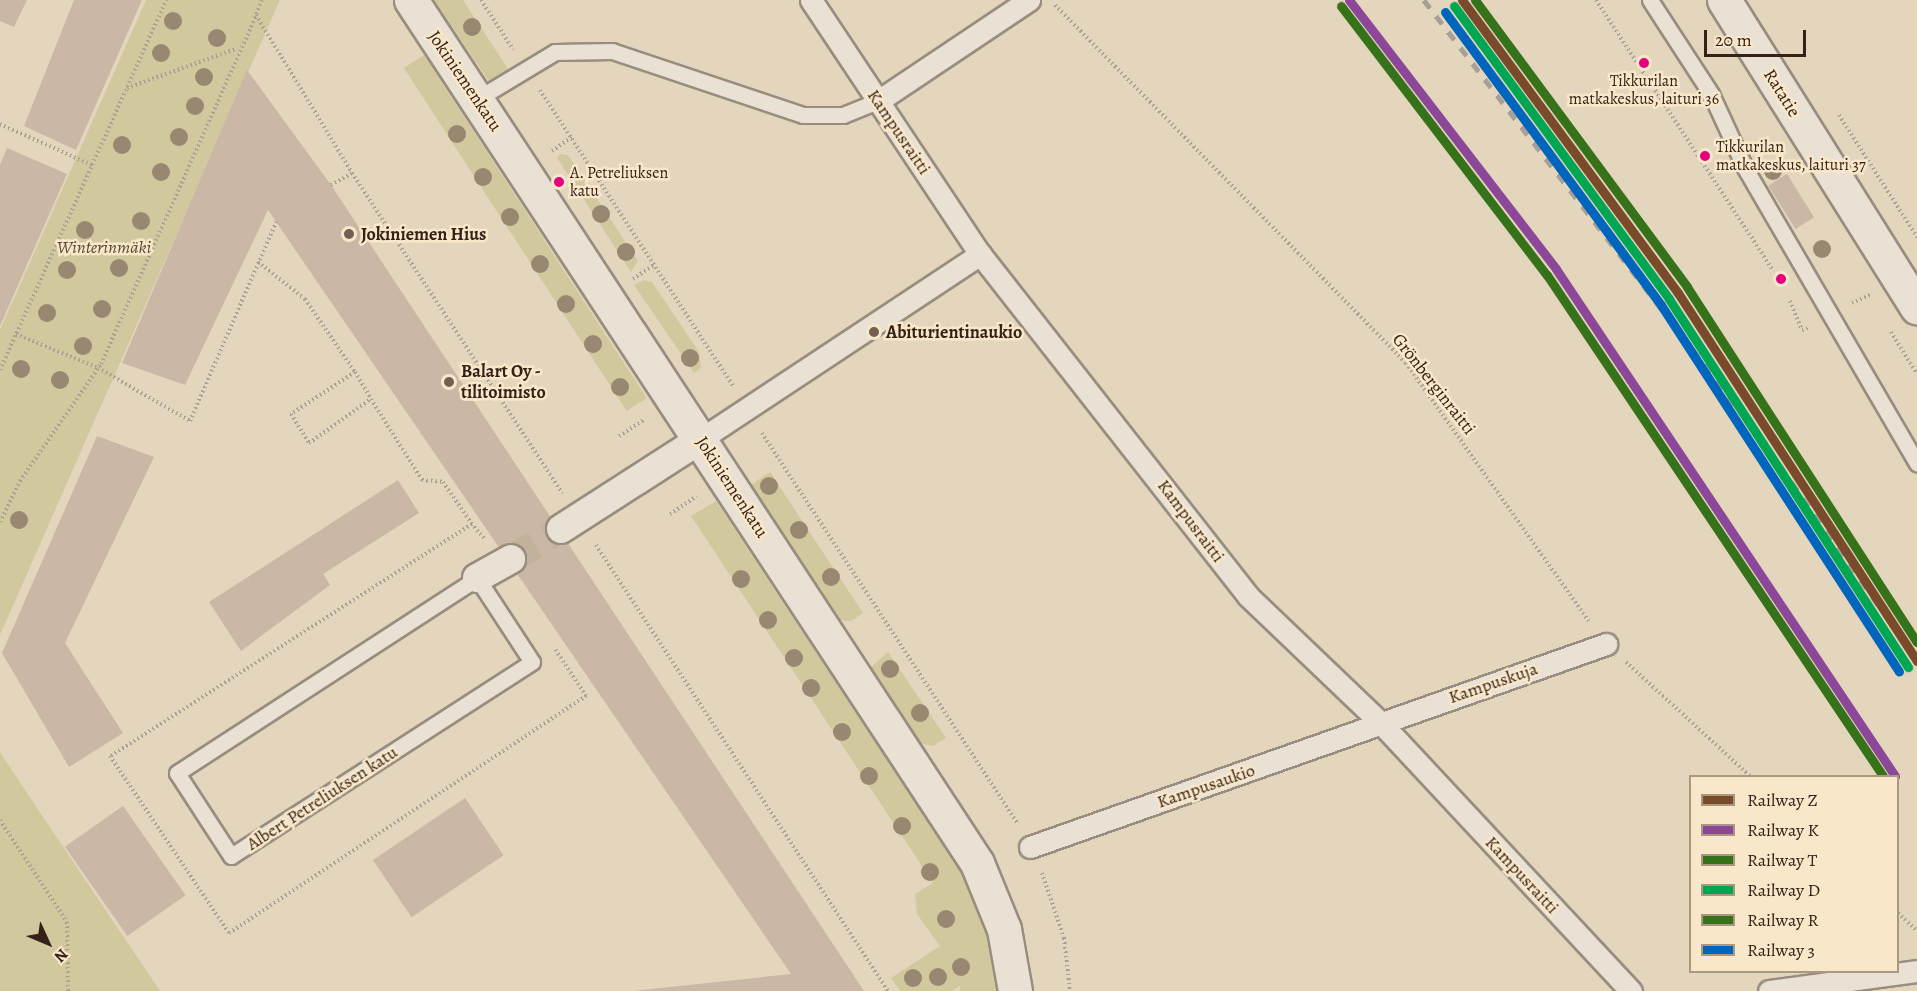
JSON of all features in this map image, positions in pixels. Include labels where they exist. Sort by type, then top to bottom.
[{"type":"main road","name":"Jokiniemenkatu","points":[[411,0],[977,863],[1005,929],[1015,991]]},
{"type":"main road","name":"Ratatie","points":[[1724,0],[1917,308]]},
{"type":"street","name":"Kampusraitti","points":[[811,0],[980,254],[1248,596],[1380,722],[1631,991]]},
{"type":"street","points":[[878,101],[1029,0]]},
{"type":"street","points":[[570,524],[747,410],[980,254]]},
{"type":"street","name":"Albert Petreliuksen katu","points":[[477,578],[504,550]]},
{"type":"street","name":"Kampuskuja","points":[[1380,722],[1606,644]]},
{"type":"street","name":"Kampusaukio","points":[[1030,847],[1380,722]]},
{"type":"street","points":[[1769,991],[1917,971]]},
{"type":"lane","points":[[1650,0],[1710,94],[1745,168],[1917,464]]},
{"type":"lane","points":[[477,99],[555,52],[612,51],[803,115],[843,115],[878,101]]},
{"type":"lane","name":"Albert Petreliuksen katu","points":[[477,578],[532,662],[231,856],[177,773],[477,578]]},
{"type":"path","points":[[0,370],[166,0]]},
{"type":"path","points":[[0,522],[20,481],[98,369],[237,49],[262,0]]},
{"type":"path","points":[[481,0],[655,264],[1030,847],[1058,916],[1070,991]]},
{"type":"path","name":"Grönberginraitti","points":[[1051,0],[1406,363],[1606,644],[1748,775]]},
{"type":"path","points":[[1596,0],[1777,278]]},
{"type":"path","points":[[256,15],[570,524],[888,991]]},
{"type":"path","points":[[126,88],[237,49]]},
{"type":"path","points":[[1835,108],[1917,237]]},
{"type":"path","points":[[0,124],[92,165]]},
{"type":"path","points":[[552,152],[572,137]]},
{"type":"path","points":[[331,185],[352,173]]},
{"type":"path","points":[[16,334],[98,369],[190,421],[276,222]]},
{"type":"path","points":[[258,262],[305,299],[356,372],[422,480],[443,482],[486,542],[504,550]]},
{"type":"path","points":[[625,284],[655,264]]},
{"type":"path","points":[[1843,307],[1871,295]]},
{"type":"path","points":[[1788,296],[1802,330],[1808,328]]},
{"type":"path","points":[[356,372],[291,414],[309,443],[371,399]]},
{"type":"path","points":[[619,435],[650,415]]},
{"type":"path","points":[[670,514],[703,491]]},
{"type":"path","points":[[472,524],[110,756],[229,933],[585,696],[549,640]]},
{"type":"path","points":[[0,820],[67,922],[68,991]]},
{"type":"path","points":[[1899,914],[1917,931]]},
{"type":"green space","name":"Winterinmäki","points":[[146,0],[280,0],[0,635],[0,330]]},
{"type":"green space","points":[[434,0],[463,0],[510,72],[490,83]]},
{"type":"green space","points":[[424,55],[647,398],[627,411],[404,68]]},
{"type":"green space","points":[[560,154],[568,155],[638,261],[631,272],[557,158]]},
{"type":"green space","points":[[644,280],[652,282],[699,352],[701,368],[694,373],[634,285]]},
{"type":"green space","points":[[770,472],[863,613],[851,621],[838,620],[749,486]]},
{"type":"green space","points":[[716,501],[973,890],[990,936],[1001,991],[960,991],[960,986],[952,991],[900,991],[891,978],[940,946],[917,914],[915,894],[933,883],[691,516]]},
{"type":"green space","points":[[888,652],[946,738],[933,746],[918,743],[869,669]]},
{"type":"green space","points":[[0,752],[29,796],[160,991],[0,991]]},
{"type":"building","points":[[0,0],[27,0],[14,27],[0,21]]},
{"type":"building","points":[[74,0],[142,0],[76,150],[24,126]]},
{"type":"building","points":[[247,70],[331,185],[864,991],[633,991],[791,974],[268,210],[185,385],[122,363]]},
{"type":"building","points":[[7,148],[67,174],[0,326],[0,165]]},
{"type":"building","points":[[1787,174],[1814,217],[1795,229],[1768,186]]},
{"type":"building","points":[[97,436],[154,457],[65,643],[123,733],[69,767],[2,653]]},
{"type":"building","points":[[398,480],[419,513],[323,574],[330,585],[241,651],[209,602]]},
{"type":"building","points":[[465,798],[504,855],[412,917],[373,860]]},
{"type":"building","points":[[123,806],[186,895],[127,936],[65,847]]},
{"type":"tunnel","points":[[511,559],[561,529]]},
{"type":"railway","points":[[1424,0],[1757,433],[1911,651]]},
{"type":"rail line","name":"K","points":[[1349,0],[1556,269],[1894,775]]},
{"type":"rail line","name":"Z","points":[[1462,0],[1678,293],[1917,661]]},
{"type":"rail line","name":"R","points":[[1475,0],[1687,287],[1917,642]]},
{"type":"rail line","name":"T","points":[[1341,6],[1547,275],[1882,775]]},
{"type":"rail line","name":"D","points":[[1454,6],[1669,299],[1908,667]]},
{"type":"rail line","name":"3","points":[[1445,12],[1661,305],[1899,672]]},
{"type":"place","name":"Tikkurilan matkakeskus, laituri 36","points":[[1644,63]]},
{"type":"place","name":"Tikkurilan matkakeskus, laituri 37","points":[[1705,156]]},
{"type":"place","name":"A. Petreliuksen katu","points":[[559,182]]},
{"type":"place","name":"Jokiniemen Hius","points":[[349,234]]},
{"type":"place","name":"Abiturientinaukio","points":[[874,332]]},
{"type":"place","name":"Balart Oy - tilitoimisto","points":[[449,382]]}]
